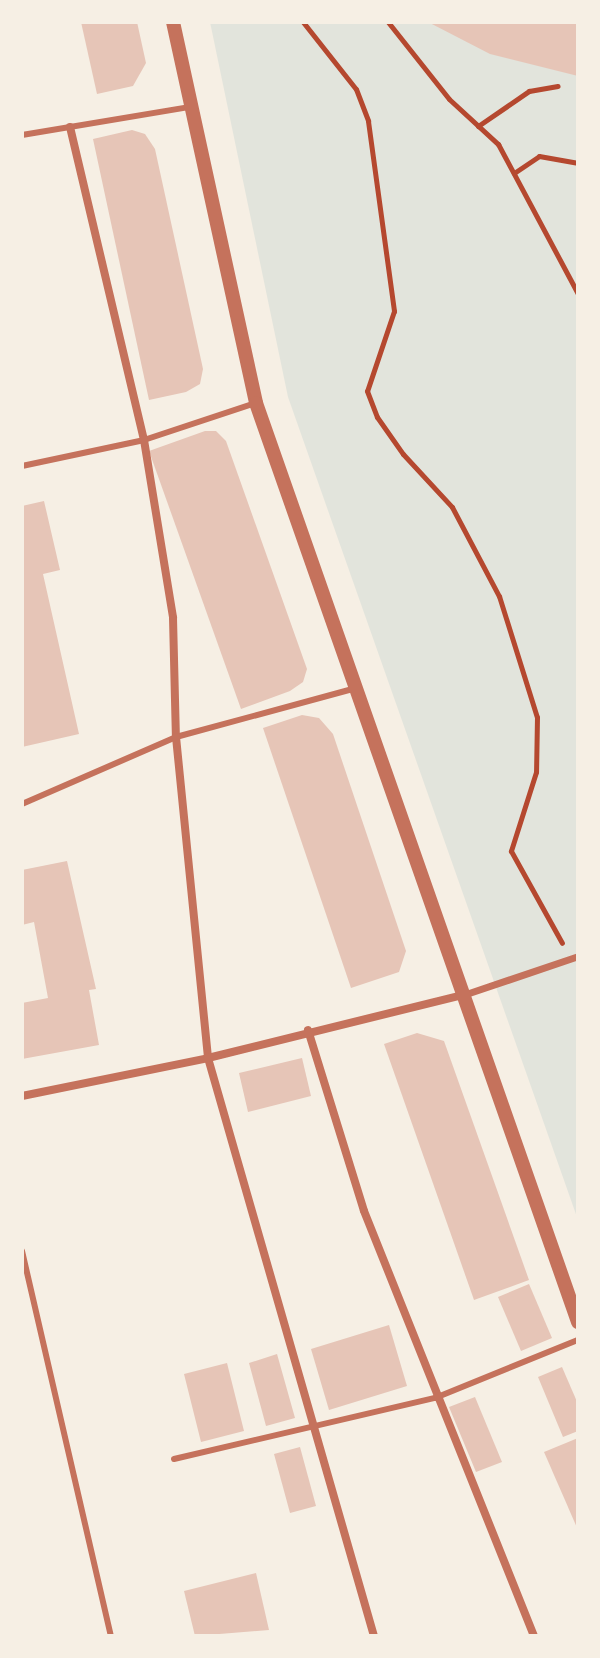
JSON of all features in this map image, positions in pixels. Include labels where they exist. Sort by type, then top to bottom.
[{"type":"street","points":[[173,22],[189,107],[256,403],[578,1322]]},
{"type":"street","points":[[70,127],[144,440],[173,618],[176,737],[208,1058],[374,1636]]},
{"type":"street","points":[[22,1096],[208,1058],[308,1030],[463,995],[578,956]]},
{"type":"street","points":[[308,1030],[364,1211],[435,1398],[534,1636]]},
{"type":"lane","points":[[22,135],[189,107]]},
{"type":"lane","points":[[22,466],[144,440],[256,403]]},
{"type":"lane","points":[[22,804],[176,737],[357,688]]},
{"type":"lane","points":[[22,1251],[111,1636]]},
{"type":"lane","points":[[174,1459],[435,1398],[578,1340]]},
{"type":"path","points":[[303,22],[356,89],[368,121],[394,311],[367,391],[377,417],[403,454],[452,507],[499,596],[537,717],[536,772],[511,851],[553,918],[568,959]]},
{"type":"path","points":[[388,22],[449,99],[498,144],[578,294]]},
{"type":"path","points":[[478,126],[529,91],[558,86]]},
{"type":"path","points":[[514,173],[539,156],[578,163]]},
{"type":"shaded area","points":[[210,22],[578,22],[578,1220],[288,397]]},
{"type":"building","points":[[81,22],[137,22],[146,63],[133,86],[97,94]]},
{"type":"building","points":[[428,22],[578,22],[578,76],[490,54]]},
{"type":"building","points":[[132,130],[145,134],[155,149],[203,369],[200,384],[186,392],[149,400],[93,139]]},
{"type":"building","points":[[205,431],[216,431],[226,441],[307,669],[303,682],[290,691],[241,709],[149,451]]},
{"type":"building","points":[[44,501],[60,570],[43,574],[79,734],[22,747],[22,506]]},
{"type":"building","points":[[302,715],[319,718],[333,734],[406,951],[399,972],[351,988],[263,728]]},
{"type":"building","points":[[67,861],[96,989],[89,990],[99,1045],[22,1059],[22,1003],[48,998],[34,922],[22,925],[22,870]]},
{"type":"building","points":[[417,1033],[444,1041],[529,1280],[474,1300],[384,1044]]},
{"type":"building","points":[[302,1058],[311,1096],[248,1112],[239,1073]]},
{"type":"building","points":[[529,1284],[552,1338],[521,1351],[498,1297]]},
{"type":"building","points":[[389,1325],[407,1386],[329,1410],[311,1349]]},
{"type":"building","points":[[277,1354],[295,1418],[266,1426],[249,1363]]},
{"type":"building","points":[[227,1363],[244,1431],[201,1442],[184,1374]]},
{"type":"building","points":[[562,1367],[578,1404],[578,1431],[563,1437],[538,1377]]},
{"type":"building","points":[[475,1397],[502,1462],[476,1472],[449,1407]]},
{"type":"building","points":[[578,1438],[578,1530],[544,1452]]},
{"type":"building","points":[[300,1447],[316,1506],[290,1513],[274,1454]]},
{"type":"building","points":[[256,1573],[269,1630],[195,1636],[184,1591]]}]
